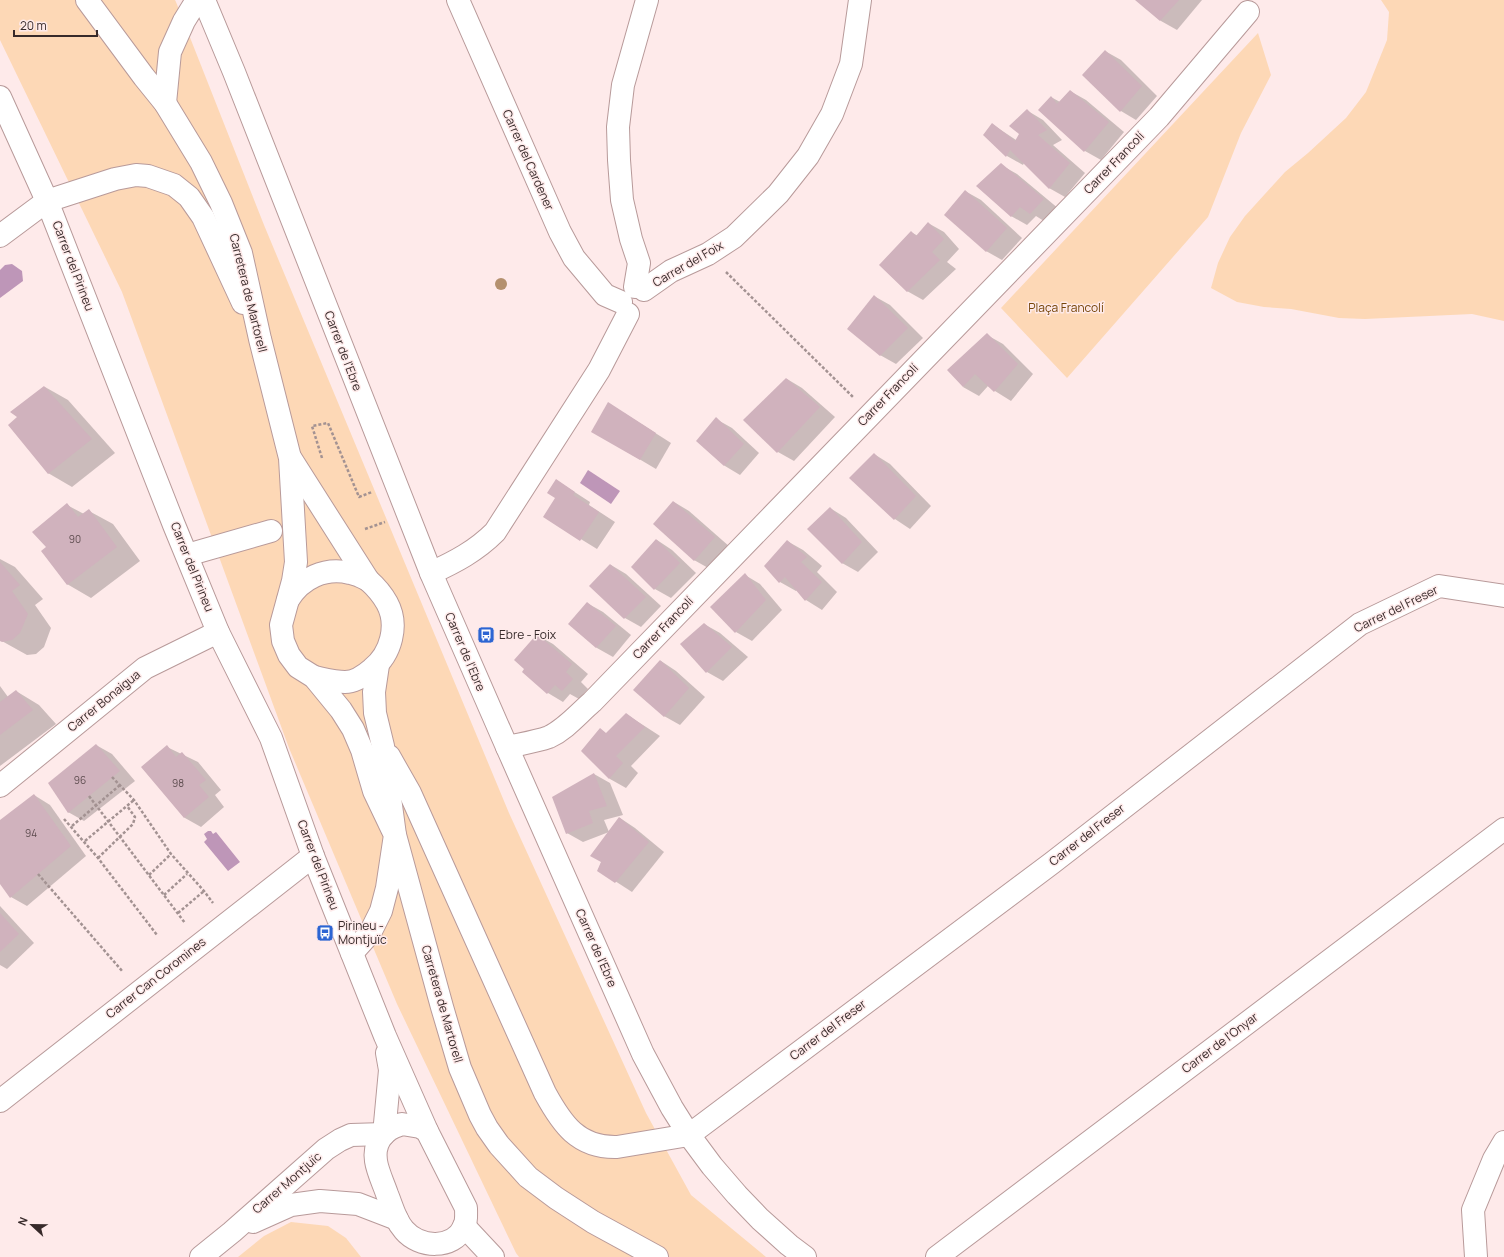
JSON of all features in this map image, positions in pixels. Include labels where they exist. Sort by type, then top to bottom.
[{"type":"street","name":"Carretera de Martorell","points":[[87,0],[165,103],[201,162],[231,226],[241,253],[260,339],[290,458]]},
{"type":"street","points":[[165,103],[170,52],[184,21],[197,0]]},
{"type":"street","name":"Carrer de l'Ebre","points":[[204,0],[234,72],[431,573],[506,747],[643,1054],[656,1080],[689,1135],[712,1166],[760,1219],[805,1257]]},
{"type":"street","name":"Carrer del Cardener","points":[[458,0],[560,232],[574,258],[605,295],[624,308]]},
{"type":"street","points":[[639,288],[639,263],[631,239],[622,200],[618,126],[623,86],[647,0]]},
{"type":"street","name":"Carrer del Foix","points":[[624,308],[637,315],[645,310],[648,306],[648,298],[639,288],[708,254],[734,237],[778,194],[808,156],[832,114],[851,64],[860,0]]},
{"type":"street","name":"Carrer Francolí","points":[[506,747],[535,741],[548,736],[569,723],[592,702],[1158,117],[1248,12]]},
{"type":"street","name":"Carrer del Pirineu","points":[[0,97],[47,201],[218,632],[271,738],[313,856],[385,1036],[427,1131],[466,1208],[464,1226],[457,1235],[448,1242],[438,1244],[427,1243],[413,1248],[397,1219],[376,1164],[375,1153],[377,1144],[384,1134],[390,1070],[385,1036]]},
{"type":"street","points":[[0,236],[47,201],[115,179],[136,175],[154,178],[178,188],[189,197],[203,217],[260,339]]},
{"type":"street","points":[[431,573],[459,560],[483,545],[495,532],[599,370],[624,308]]},
{"type":"street","points":[[290,458],[368,580]]},
{"type":"street","points":[[286,603],[292,594],[304,582],[319,574],[336,571],[352,573],[368,580],[380,590],[388,604],[392,620],[392,636],[387,651],[378,665],[363,676],[346,682],[314,677],[298,668],[289,655],[283,641],[281,625],[286,603],[293,581],[296,562],[290,458]]},
{"type":"street","points":[[187,555],[271,531]]},
{"type":"street","name":"Carrer del Freser","points":[[689,1135],[1052,863],[1360,624],[1439,586],[1504,596]]},
{"type":"street","name":"Carrer Bonaigua","points":[[0,786],[145,668],[218,632]]},
{"type":"street","name":"Carretera de Martorell","points":[[378,665],[374,692],[374,713],[383,746],[395,835],[442,1007],[460,1068],[468,1089],[487,1128],[499,1145],[528,1177],[556,1198],[593,1222],[657,1257]]},
{"type":"street","points":[[314,677],[341,710],[353,730],[362,750],[374,791],[395,835],[387,888],[381,911],[370,933],[352,953]]},
{"type":"street","points":[[383,746],[410,793],[542,1086],[562,1123],[579,1137],[591,1143],[608,1147],[617,1147],[689,1135]]},
{"type":"street","name":"Carrer de l'Onyar","points":[[937,1257],[1504,829]]},
{"type":"street","name":"Carrer Can Coromines","points":[[0,1101],[313,856]]},
{"type":"street","points":[[384,1134],[390,1129],[402,1124],[420,1127],[427,1131]]},
{"type":"street","name":"Carrer Montjuïc","points":[[201,1257],[232,1232],[326,1149],[351,1135],[384,1134]]},
{"type":"street","points":[[1476,1257],[1473,1210],[1494,1159],[1504,1142]]},
{"type":"street","points":[[232,1232],[290,1205],[320,1201],[358,1204],[397,1219]]},
{"type":"street","points":[[464,1226],[493,1257]]},
{"type":"path","points":[[708,254],[870,414]]},
{"type":"path","points":[[324,463],[312,426],[328,423],[359,497],[395,484]]},
{"type":"path","points":[[363,530],[408,514]]},
{"type":"path","points":[[112,777],[134,800],[171,854],[187,874],[204,891],[214,905]]},
{"type":"path","points":[[72,826],[120,785]]},
{"type":"path","points":[[89,796],[188,927]]},
{"type":"path","points":[[85,841],[134,800]]},
{"type":"path","points":[[98,858],[120,837],[128,827],[133,824],[135,818],[127,806]]},
{"type":"path","points":[[64,819],[85,841],[157,934]]},
{"type":"path","points":[[148,875],[171,854]]},
{"type":"path","points":[[38,874],[126,976]]},
{"type":"path","points":[[164,896],[187,874]]},
{"type":"path","points":[[178,913],[204,891]]},
{"type":"green space","points":[[0,0],[175,0],[264,225],[509,813],[646,1113],[691,1195],[766,1257],[519,1257],[516,1253],[397,1004],[289,748],[122,292],[0,40]]},
{"type":"green space","points":[[1381,0],[1504,0],[1504,321],[1472,314],[1365,319],[1339,318],[1291,309],[1264,307],[1237,302],[1211,288],[1218,263],[1230,237],[1245,216],[1285,172],[1346,118],[1366,92],[1387,40],[1389,12]]},
{"type":"green space","name":"Plaça Francolí","points":[[1258,33],[1271,75],[1241,133],[1208,217],[1067,378],[1001,308]]},
{"type":"green space","points":[[291,1222],[328,1226],[346,1238],[361,1257],[238,1257],[264,1236]]},
{"type":"shaded area","points":[[12,264],[22,271],[23,281],[0,298],[0,270],[5,265]]},
{"type":"shaded area","points":[[588,470],[620,491],[611,504],[580,483]]},
{"type":"shaded area","points":[[211,831],[213,834],[216,832],[240,862],[228,871],[204,842],[207,839],[204,834]]},
{"type":"building","points":[[1135,0],[1179,0],[1160,21]]},
{"type":"building","points":[[1105,50],[1142,86],[1120,112],[1082,75]]},
{"type":"building","points":[[1070,90],[1109,122],[1084,152],[1038,110],[1051,96],[1057,104]]},
{"type":"building","points":[[1027,109],[1047,130],[1038,135],[1070,163],[1049,189],[1010,150],[1006,157],[983,135],[992,123],[1015,141],[1019,134],[1009,126]]},
{"type":"building","points":[[1001,163],[1044,199],[1030,214],[1020,207],[1011,217],[976,186]]},
{"type":"building","points":[[965,190],[1007,228],[986,252],[944,215]]},
{"type":"building","points":[[928,222],[944,239],[932,252],[940,260],[907,292],[879,265],[911,231],[916,236]]},
{"type":"building","points":[[874,295],[908,328],[880,356],[847,329]]},
{"type":"building","points":[[987,333],[1018,364],[994,392],[975,374],[963,387],[947,370]]},
{"type":"building","points":[[786,378],[820,407],[777,453],[743,420]]},
{"type":"building","points":[[44,386],[92,439],[48,474],[8,425],[17,417],[10,412]]},
{"type":"building","points":[[608,402],[656,433],[640,460],[591,432]]},
{"type":"building","points":[[716,417],[744,444],[724,466],[696,441]]},
{"type":"building","points":[[874,453],[916,496],[894,520],[849,478]]},
{"type":"building","points":[[556,479],[575,492],[573,495],[599,512],[580,541],[543,517],[555,498],[547,493]]},
{"type":"building","points":[[673,501],[715,537],[694,561],[653,524]]},
{"type":"building","points":[[67,503],[78,517],[89,509],[117,547],[67,585],[41,551],[46,547],[32,532]]},
{"type":"building","points":[[830,507],[862,542],[842,564],[807,529]]},
{"type":"building","points":[[656,539],[680,563],[654,590],[631,567]]},
{"type":"building","points":[[787,540],[807,557],[801,562],[822,582],[805,601],[785,577],[779,583],[764,566]]},
{"type":"building","points":[[0,562],[20,585],[12,591],[28,614],[20,633],[12,640],[2,642],[0,641]]},
{"type":"building","points":[[610,564],[646,597],[624,619],[589,586]]},
{"type":"building","points":[[745,573],[766,600],[735,633],[710,607]]},
{"type":"building","points":[[587,602],[616,626],[596,648],[568,624]]},
{"type":"building","points":[[704,623],[732,647],[706,673],[680,644]]},
{"type":"building","points":[[537,634],[572,664],[566,672],[573,679],[562,691],[555,685],[547,694],[522,672],[524,669],[514,660]]},
{"type":"building","points":[[660,660],[689,688],[664,717],[633,690]]},
{"type":"building","points":[[16,690],[33,710],[0,735],[0,702]]},
{"type":"building","points":[[626,713],[645,727],[616,756],[623,763],[609,779],[581,751],[600,728],[606,733]]},
{"type":"building","points":[[96,744],[120,771],[68,813],[48,783]]},
{"type":"building","points":[[167,745],[176,757],[182,752],[206,780],[199,785],[209,797],[184,818],[141,767]]},
{"type":"building","points":[[594,773],[607,806],[589,811],[593,823],[566,834],[552,797]]},
{"type":"building","points":[[34,794],[71,846],[10,898],[0,884],[0,820]]},
{"type":"building","points":[[619,817],[649,842],[615,883],[597,871],[601,862],[590,856]]},
{"type":"building","points":[[0,913],[19,934],[0,952]]},
{"type":"place","name":"Ebre - Foix","points":[[486,635]]},
{"type":"place","name":"Pirineu - Montjuïc","points":[[325,933]]}]
